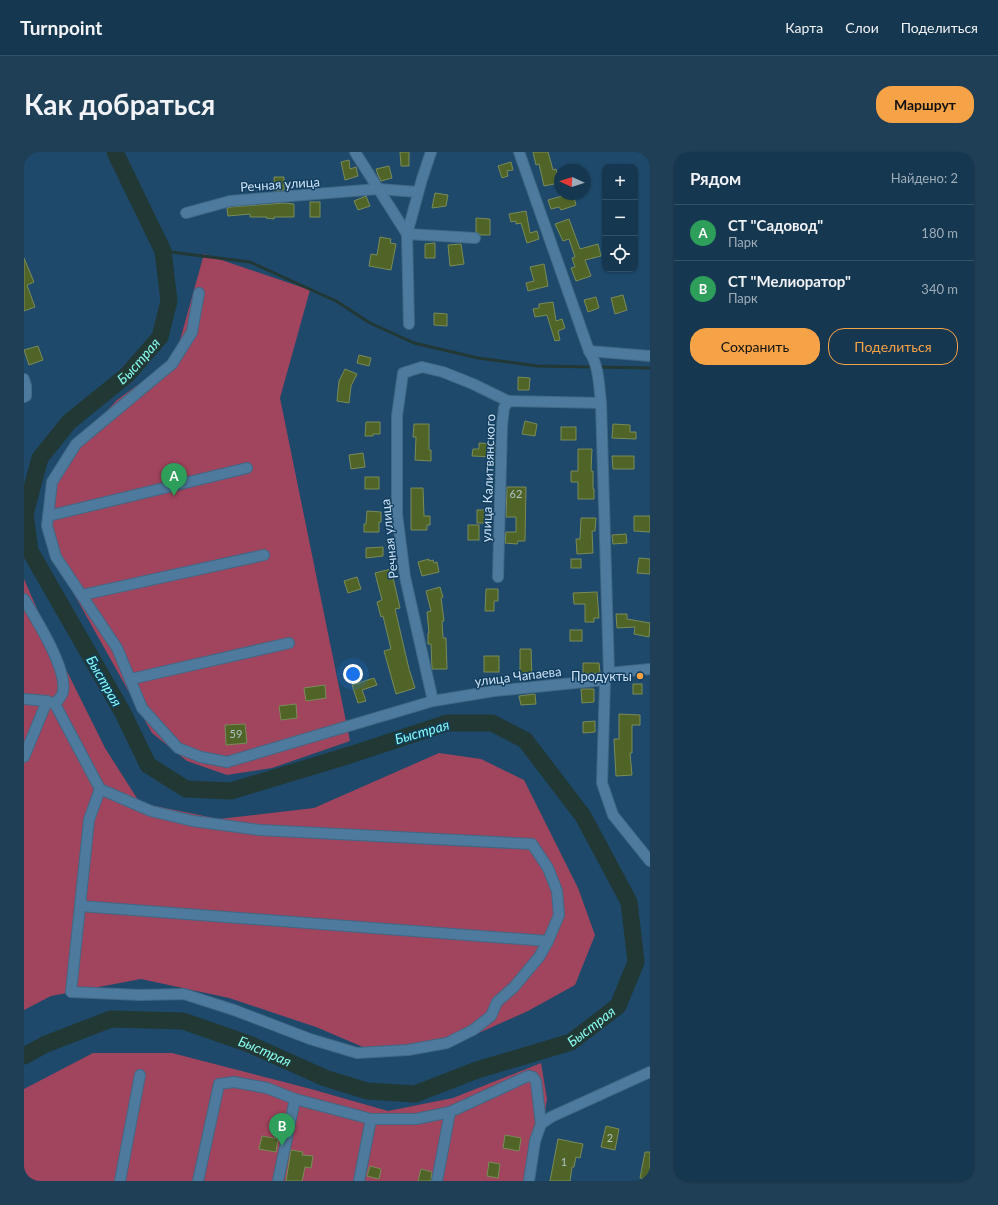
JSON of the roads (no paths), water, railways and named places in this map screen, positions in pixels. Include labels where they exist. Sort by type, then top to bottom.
[{"type":"street","points":[[355,152],[407,234]]},
{"type":"street","points":[[409,324],[407,234],[418,192],[431,152]]},
{"type":"street","points":[[519,152],[591,355],[600,400],[607,676],[602,783],[613,816],[650,861]]},
{"type":"street","name":"Речная улица","points":[[186,213],[230,201],[378,189],[418,192]]},
{"type":"street","points":[[407,234],[475,238]]},
{"type":"street","name":"улица Чапаева","points":[[199,293],[192,332],[172,364],[76,444],[52,482],[47,526],[56,557],[117,648],[142,708],[178,748],[201,757],[228,762],[433,701],[650,669]]},
{"type":"street","points":[[591,355],[650,356]]},
{"type":"street","name":"Речная улица","points":[[433,701],[405,577],[397,514],[397,416],[403,372],[422,367],[443,372],[473,384],[508,401]]},
{"type":"street","points":[[24,379],[26,386],[25,396]]},
{"type":"street","name":"улица Калитвянского","points":[[498,577],[502,425],[504,408],[508,401],[600,400]]},
{"type":"street","points":[[48,516],[247,468]]},
{"type":"street","points":[[82,595],[264,555]]},
{"type":"street","points":[[24,599],[43,633],[61,671],[63,691],[51,703],[24,757]]},
{"type":"street","points":[[131,679],[289,644]]},
{"type":"street","points":[[24,699],[51,703]]},
{"type":"street","points":[[51,703],[100,789],[151,811],[193,821],[260,830],[532,844],[548,868],[557,891],[559,915],[548,941],[538,957],[514,987],[497,1002],[491,1016],[474,1030],[447,1042],[408,1050],[357,1053],[310,1039],[234,1010],[184,994],[140,995],[71,992],[89,820],[100,789]]},
{"type":"street","points":[[80,906],[548,941]]},
{"type":"street","points":[[541,1124],[551,1117],[650,1072]]},
{"type":"street","points":[[120,1181],[140,1075]]},
{"type":"street","points":[[198,1181],[219,1084],[234,1082],[267,1088],[296,1099],[371,1119],[416,1119],[450,1112],[528,1076],[533,1077],[536,1081],[541,1124],[534,1141],[529,1181]]},
{"type":"street","points":[[278,1181],[296,1099]]},
{"type":"street","points":[[437,1181],[450,1112]]},
{"type":"street","points":[[359,1181],[371,1119]]},
{"type":"waterway","name":"Быстрая","points":[[24,1056],[46,1044],[111,1019],[183,1021],[249,1044],[325,1078],[367,1091],[415,1094],[477,1070],[571,1042],[618,1006],[636,962],[629,902],[583,816],[525,740],[492,723],[447,723],[353,754],[231,791],[186,789],[148,765],[123,713],[30,551],[25,514],[40,458],[69,422],[127,375],[160,337],[169,301],[163,251],[115,152]]},
{"type":"waterway","points":[[163,251],[250,262],[336,301],[370,323],[414,343],[478,358],[537,366],[650,368]]},
{"type":"place","name":"СТ \"Садовод\"","points":[[174,496]]},
{"type":"place","name":"Продукты","points":[[640,676]]},
{"type":"place","name":"СТ \"Мелиоратор\"","points":[[282,1146]]}]
